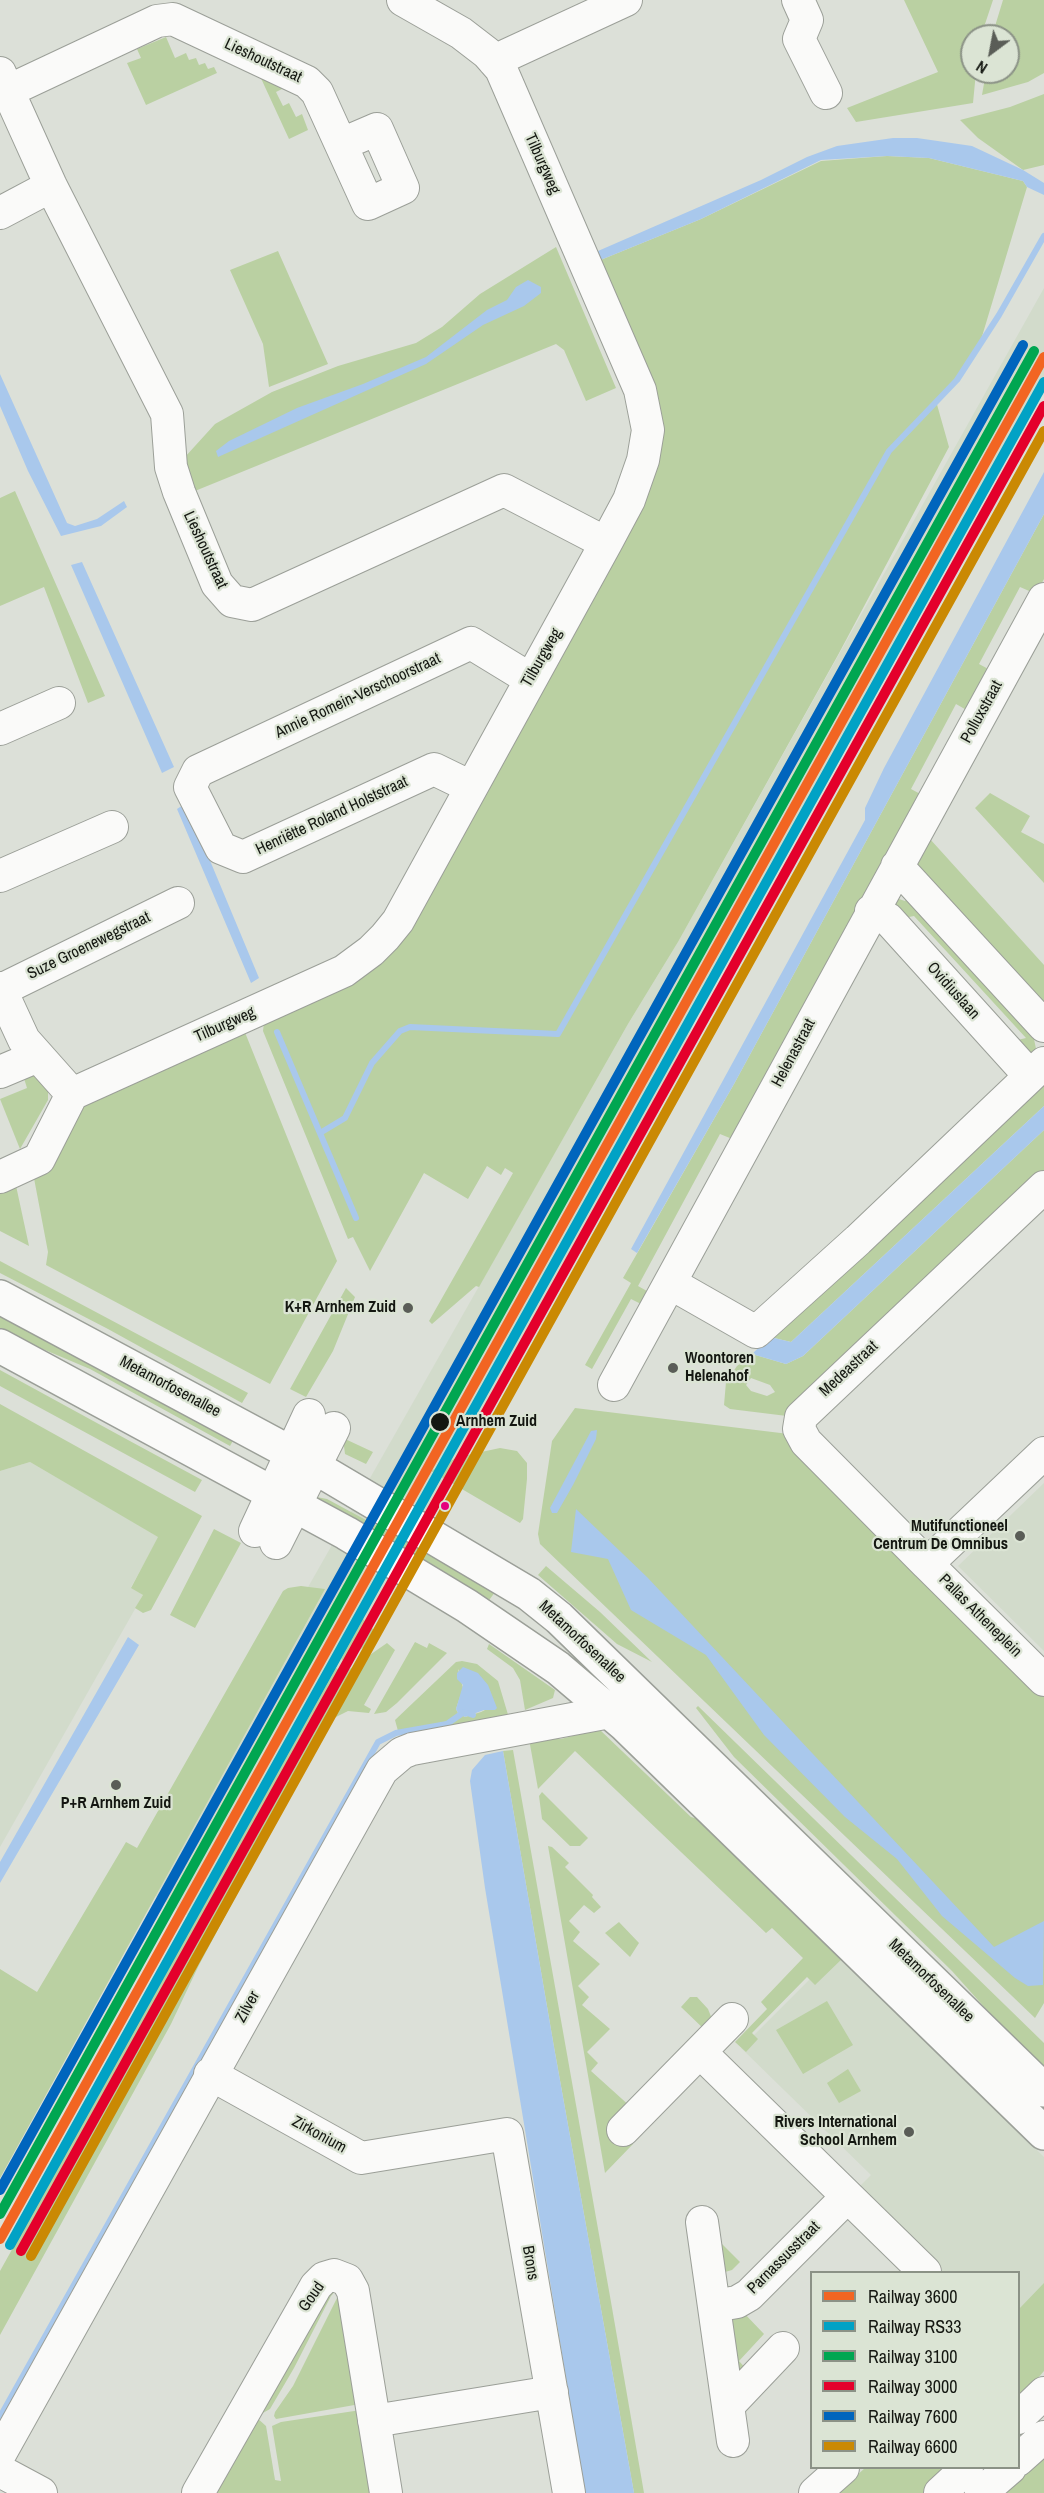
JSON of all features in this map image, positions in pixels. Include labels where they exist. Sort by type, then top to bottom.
[{"type":"main road","name":"Metamorfosenallee","points":[[0,1297],[303,1460],[510,1582],[559,1618],[1044,2090]]},
{"type":"main road","name":"Metamorfosenallee","points":[[0,1346],[283,1498],[467,1606],[558,1668],[609,1712],[1044,2133]]},
{"type":"street","name":"Tilburgweg","points":[[72,1094],[344,971],[372,951],[398,921],[606,543],[628,500],[644,460],[648,430],[640,390],[501,69],[461,33],[403,0]]},
{"type":"street","points":[[494,61],[626,0]]},
{"type":"street","points":[[798,0],[807,20],[799,39],[826,93]]},
{"type":"street","name":"Lieshoutstraat","points":[[342,144],[317,92],[307,82],[203,35],[194,12],[173,19],[157,21],[4,82],[51,186],[167,414],[171,467],[179,492],[218,585],[232,601],[242,605],[252,605],[504,490],[606,543]]},
{"type":"street","points":[[0,213],[51,186]]},
{"type":"street","name":"Polluxstraat","points":[[920,825],[1044,599]]},
{"type":"street","name":"Annie Romein-Verschoorstraat","points":[[190,787],[198,771],[471,643],[530,679]]},
{"type":"street","points":[[0,729],[59,703]]},
{"type":"street","name":"Henriëtte Roland Holststraat","points":[[190,787],[221,848],[243,857],[434,769],[471,787]]},
{"type":"street","name":"Helenastraat","points":[[614,1385],[920,825]]},
{"type":"street","points":[[0,876],[112,827]]},
{"type":"street","points":[[897,866],[1044,1026]]},
{"type":"street","name":"Suze Groenewegstraat","points":[[0,989],[178,903]]},
{"type":"street","name":"Ovidiuslaan","points":[[871,911],[888,920],[1037,1070]]},
{"type":"street","points":[[0,989],[24,1040],[72,1094],[39,1159],[11,1172]]},
{"type":"street","points":[[0,1072],[38,1056]]},
{"type":"street","points":[[670,1283],[756,1332],[858,1240],[1037,1070]]},
{"type":"street","name":"Medeastraat","points":[[927,1564],[806,1442],[799,1429],[801,1417],[1044,1187]]},
{"type":"street","points":[[265,1537],[322,1422]]},
{"type":"street","name":"Pallas Atheneplein","points":[[1044,1453],[927,1564],[1044,1680]]},
{"type":"street","name":"Zilver","points":[[0,2454],[210,2074],[382,1770],[395,1758],[412,1749],[609,1712]]},
{"type":"street","points":[[623,2130],[732,2019]]},
{"type":"street","points":[[700,2052],[924,2271]]},
{"type":"street","name":"Zirkonium","points":[[210,2074],[361,2158],[507,2134]]},
{"type":"street","name":"Brons","points":[[507,2134],[569,2493]]},
{"type":"street","name":"Parnassusstraat","points":[[712,2296],[737,2302],[749,2295],[840,2189]]},
{"type":"street","points":[[702,2222],[733,2441]]},
{"type":"street","name":"Goud","points":[[198,2493],[316,2286],[324,2278],[334,2275],[347,2280],[353,2291],[386,2493]]},
{"type":"street","points":[[728,2406],[783,2348]]},
{"type":"street","points":[[374,2421],[552,2392]]},
{"type":"street","points":[[1020,2416],[1044,2393]]},
{"type":"street","points":[[1020,2458],[1044,2437]]},
{"type":"street","points":[[815,2493],[842,2469]]},
{"type":"street","points":[[940,2493],[966,2469]]},
{"type":"street","points":[[981,2493],[1009,2469]]},
{"type":"street","points":[[0,2471],[41,2493]]},
{"type":"shaded area","points":[[1044,288],[1044,379],[720,965],[677,1062],[248,1840],[197,1921],[150,1893],[278,1640],[628,1024],[678,942]]},
{"type":"shaded area","points":[[30,1462],[159,1537],[131,1587],[143,1595],[0,1847],[0,1471]]},
{"type":"shaded area","points":[[1044,1483],[1044,1651],[958,1566]]},
{"type":"shaded area","points":[[837,1952],[1044,2157],[1044,2289],[1020,2315],[1020,2271],[939,2271],[856,2190],[871,2175],[741,2048]]},
{"type":"green space","points":[[904,0],[993,0],[985,24],[960,24],[960,84],[975,84],[973,103],[856,122],[847,108],[938,72]]},
{"type":"green space","points":[[1003,0],[1044,0],[1044,73],[1028,82],[982,95],[984,84],[1020,84],[1020,24],[996,24]]},
{"type":"green space","points":[[166,37],[175,58],[186,53],[189,60],[196,58],[199,65],[205,63],[208,69],[214,67],[217,73],[146,105],[127,63],[141,58],[137,49]]},
{"type":"green space","points":[[259,74],[290,85],[276,92],[283,106],[289,103],[296,117],[302,114],[308,130],[289,139]]},
{"type":"green space","points":[[1044,94],[1044,165],[1023,170],[978,138],[960,120],[1010,107]]},
{"type":"green space","points":[[887,156],[929,158],[1023,181],[1027,187],[977,353],[936,401],[949,447],[838,655],[678,942],[628,1024],[479,1287],[476,1286],[432,1324],[429,1321],[513,1173],[505,1168],[501,1175],[487,1166],[468,1199],[424,1173],[370,1271],[353,1237],[348,1239],[263,1031],[264,1022],[361,973],[645,496],[598,261],[701,219],[821,161]]},
{"type":"green space","points":[[556,247],[616,388],[586,401],[564,350],[556,344],[190,493],[185,457],[215,424],[272,392],[338,366],[416,343],[442,327],[480,294]]},
{"type":"green space","points":[[278,251],[328,364],[269,387],[263,344],[230,270]]},
{"type":"green space","points":[[15,491],[105,696],[88,703],[44,587],[0,606],[0,498]]},
{"type":"green space","points":[[1044,514],[1044,579],[1036,594],[1020,587],[979,664],[992,671],[970,712],[956,704],[911,789],[924,796],[737,1141],[720,1134],[638,1286],[654,1295],[647,1307],[631,1299],[592,1369],[585,1365],[631,1283],[623,1278],[734,1084]]},
{"type":"green space","points":[[990,793],[1030,816],[1021,832],[1044,844],[1044,883],[975,808]]},
{"type":"green space","points":[[930,839],[1044,965],[1044,1008],[917,866]]},
{"type":"green space","points":[[909,895],[1034,1039],[1036,1049],[1025,1060],[1009,1042],[1026,1038],[914,916],[899,919],[892,904],[899,899],[905,901]]},
{"type":"green space","points":[[244,1030],[337,1261],[270,1384],[46,1265],[48,1252],[33,1173],[79,1106]]},
{"type":"green space","points":[[22,1072],[34,1073],[48,1089],[48,1100],[20,1149],[0,1099],[27,1088]]},
{"type":"green space","points":[[1044,1075],[1044,1106],[791,1342],[770,1337]]},
{"type":"green space","points":[[1044,1130],[1044,1180],[795,1417],[730,1409],[724,1405],[726,1382],[737,1366],[752,1354],[786,1364],[803,1356]],"holes":[[[751,1378],[770,1385],[775,1392],[767,1396],[751,1391],[746,1385]]]},
{"type":"green space","points":[[15,1181],[29,1246],[0,1231],[0,1188]]},
{"type":"green space","points":[[0,1261],[248,1393],[242,1403],[0,1273]]},
{"type":"green space","points":[[346,1288],[355,1297],[333,1351],[306,1397],[290,1389]]},
{"type":"green space","points":[[0,1311],[235,1437],[230,1446],[90,1369],[0,1331]]},
{"type":"green space","points":[[0,1370],[202,1480],[195,1492],[0,1386]]},
{"type":"green space","points":[[0,1404],[202,1516],[151,1610],[143,1613],[135,1608],[143,1595],[131,1588],[158,1537],[30,1462],[0,1471]]},
{"type":"green space","points":[[575,1408],[797,1435],[904,1556],[1044,1696],[1044,2003],[1035,2018],[540,1544],[538,1534],[552,1441]]},
{"type":"green space","points":[[343,1438],[373,1452],[366,1464],[345,1454]]},
{"type":"green space","points":[[500,1448],[517,1451],[527,1463],[523,1519],[520,1523],[431,1471],[458,1457]]},
{"type":"green space","points":[[311,1496],[327,1499],[429,1554],[463,1567],[498,1588],[487,1603]]},
{"type":"green space","points":[[214,1529],[241,1543],[195,1628],[170,1615]]},
{"type":"green space","points":[[546,1566],[600,1612],[652,1662],[617,1644],[538,1575]]},
{"type":"green space","points":[[301,1586],[325,1589],[0,2178],[0,1969],[37,1992],[126,1842],[137,1848],[283,1591]]},
{"type":"green space","points":[[363,1619],[380,1636],[344,1661],[341,1659]]},
{"type":"green space","points":[[415,1642],[427,1648],[429,1643],[447,1653],[397,1703],[386,1712],[374,1714]]},
{"type":"green space","points":[[387,1643],[395,1650],[364,1705],[371,1709],[369,1713],[348,1711],[334,1718],[320,1739],[199,1965],[171,2024],[0,2335],[0,2271],[336,1668],[344,1673]]},
{"type":"green space","points":[[489,1644],[555,1690],[553,1698],[525,1710],[520,1680],[513,1668],[487,1649]]},
{"type":"green space","points":[[456,1662],[477,1664],[498,1681],[509,1718],[450,1729],[449,1721],[398,1731],[395,1720]],"holes":[[[458,1669],[485,1710],[465,1717],[458,1713],[456,1709],[463,1688]]]},
{"type":"green space","points":[[698,1706],[1044,2043],[1044,2074],[952,1971],[734,1757],[696,1708]]},
{"type":"green space","points":[[599,1729],[691,1817],[709,1822],[845,1956],[815,1985],[807,1977],[752,2033],[758,2039],[746,2052],[735,2042],[767,2009],[761,2002],[803,1958],[772,1928],[766,1933],[575,1751],[538,1789],[529,1739],[561,1739]]},
{"type":"green space","points":[[513,1750],[644,2493],[634,2493],[554,2047],[503,1751]]},
{"type":"green space","points":[[542,1792],[588,1838],[580,1846],[570,1846],[542,1819],[539,1796]]},
{"type":"green space","points":[[548,1846],[569,1863],[565,1867],[593,1895],[592,1897],[601,1907],[594,1913],[584,1905],[569,1921],[580,1932],[573,1941],[600,1964],[578,1986],[589,1997],[582,2005],[610,2029],[587,2052],[598,2063],[591,2071],[632,2108],[613,2125],[633,2144],[605,2173]]},
{"type":"green space","points":[[619,1922],[639,1943],[630,1957],[605,1933]]},
{"type":"green space","points":[[690,1997],[697,1997],[708,2009],[712,2019],[706,2031],[681,2007]]},
{"type":"green space","points":[[827,2001],[853,2045],[803,2074],[776,2030]]},
{"type":"green space","points":[[848,2069],[861,2091],[839,2103],[827,2083]]},
{"type":"green space","points":[[710,2232],[740,2262],[732,2270],[718,2274]]},
{"type":"green space","points":[[1044,2283],[1044,2371],[1020,2399],[1020,2308]]},
{"type":"green space","points":[[340,2286],[331,2296],[270,2409],[261,2414],[303,2323],[310,2328],[314,2323],[317,2297]]},
{"type":"green space","points":[[342,2288],[360,2404],[276,2419],[275,2412],[293,2386]]},
{"type":"green space","points":[[742,2311],[764,2334],[739,2361],[748,2371],[739,2375],[724,2321]]},
{"type":"green space","points":[[361,2410],[374,2493],[208,2493],[256,2417],[266,2426],[275,2480],[281,2481],[272,2426],[281,2422]]},
{"type":"green space","points":[[1044,2454],[1044,2493],[1001,2493]]},
{"type":"green space","points":[[864,2469],[957,2469],[931,2493],[837,2493]]},
{"type":"water","points":[[893,138],[917,138],[972,146],[1023,170],[1044,183],[1044,195],[1027,187],[1023,181],[929,158],[887,156],[821,160],[701,219],[598,261],[598,251],[761,180],[807,157],[837,146]]},
{"type":"water","points":[[528,280],[541,287],[541,293],[524,306],[483,325],[426,364],[218,457],[216,451],[229,441],[297,408],[363,384],[426,357],[487,310],[507,300],[516,287]]},
{"type":"water","points":[[0,374],[67,523],[75,526],[97,519],[124,501],[127,507],[101,526],[61,536],[28,471],[0,406]]},
{"type":"water","points":[[1044,472],[1044,514],[734,1084],[637,1253],[631,1249],[865,820],[865,808],[884,768]]},
{"type":"water","points":[[82,562],[174,767],[162,773],[71,565]]},
{"type":"water","points":[[186,803],[259,978],[251,983],[177,809]]},
{"type":"water","points":[[1044,1106],[1044,1130],[803,1356],[786,1364],[752,1354],[770,1337],[791,1342]]},
{"type":"water","points":[[597,1430],[596,1439],[573,1485],[557,1513],[552,1513],[550,1508],[591,1431]]},
{"type":"water","points":[[576,1509],[647,1577],[994,1947],[1044,1921],[1043,1985],[1028,1986],[1015,1978],[942,1916],[897,1859],[845,1817],[764,1735],[706,1655],[631,1610],[608,1559],[571,1552]]},
{"type":"water","points":[[128,1637],[139,1645],[0,1883],[0,1862]]},
{"type":"water","points":[[463,1667],[478,1673],[488,1685],[497,1708],[495,1710],[484,1710],[465,1717],[458,1713],[456,1709],[463,1685],[457,1679],[457,1673]]},
{"type":"water","points":[[503,1751],[634,2493],[585,2493],[485,1888],[470,1781],[472,1770],[485,1755]]},
{"type":"waterway","points":[[320,1133],[345,1118],[372,1063],[400,1031],[410,1027],[558,1034],[889,451],[957,380],[999,315],[1044,236]]},
{"type":"waterway","points":[[277,1032],[356,1218]]},
{"type":"waterway","points":[[0,2417],[378,1742],[396,1733],[447,1724],[464,1712],[473,1715]]},
{"type":"rail line","name":"7600","points":[[0,2190],[1023,345]]},
{"type":"rail line","name":"3100","points":[[0,2214],[1034,351]]},
{"type":"rail line","name":"3600","points":[[0,2239],[1044,357]]},
{"type":"rail line","name":"RS33","points":[[10,2245],[1044,382]]},
{"type":"rail line","name":"3000","points":[[21,2251],[1044,406]]},
{"type":"rail line","name":"6600","points":[[31,2256],[1044,431]]},
{"type":"place","name":"K+R Arnhem Zuid","points":[[408,1308]]},
{"type":"place","name":"Woontoren Helenahof","points":[[673,1368]]},
{"type":"place","name":"Arnhem Zuid","points":[[440,1422]]},
{"type":"place","name":"Mutifunctioneel Centrum De Omnibus","points":[[1020,1536]]},
{"type":"place","name":"P+R Arnhem Zuid","points":[[116,1785]]},
{"type":"place","name":"Rivers International School Arnhem","points":[[909,2132]]}]
